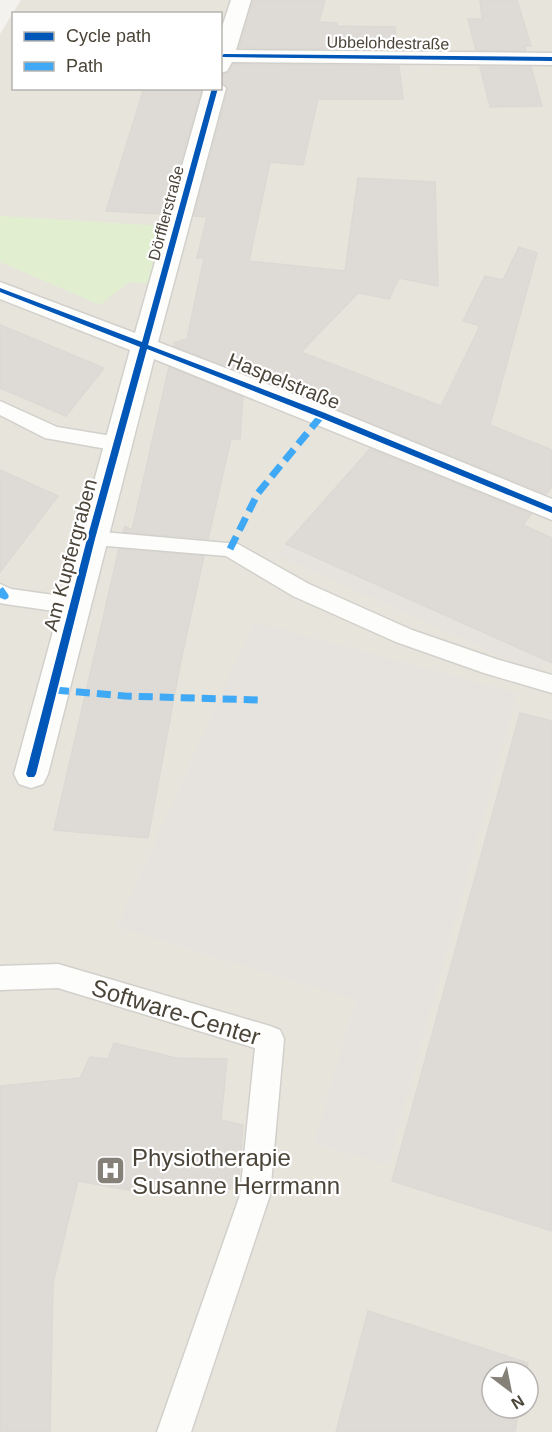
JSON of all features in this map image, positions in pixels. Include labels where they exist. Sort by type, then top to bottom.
[{"type":"street","points":[[222,61],[242,0]]},
{"type":"street","name":"Ubbelohdestraße","points":[[222,61],[552,60]]},
{"type":"street","name":"Dörfflerstraße","points":[[145,345],[214,90]]},
{"type":"street","name":"Haspelstraße","points":[[0,290],[145,345],[552,510]]},
{"type":"street","name":"Am Kupfergraben","points":[[31,774],[91,539],[145,345]]},
{"type":"lane","points":[[2,397],[52,434],[118,444]]},
{"type":"lane","points":[[91,539],[230,549],[300,590],[404,636],[492,667],[552,684]]},
{"type":"lane","points":[[0,592],[5,596],[75,606]]},
{"type":"lane","name":"Software-Center","points":[[0,978],[58,976],[270,1039],[255,1195],[174,1432]]},
{"type":"shaded area","points":[[21,0],[552,0],[552,1432],[0,1432],[0,34],[12,15],[12,90],[222,90],[222,12],[14,12]]},
{"type":"shaded area","points":[[286,544],[546,660],[538,673],[277,555]]},
{"type":"shaded area","points":[[254,622],[517,693],[388,1165],[314,1143],[356,1000],[117,927]]},
{"type":"green space","points":[[0,216],[166,226],[150,284],[129,282],[100,305],[0,262]]},
{"type":"building","points":[[253,0],[325,0],[319,22],[337,23],[337,26],[395,27],[397,49],[239,48]]},
{"type":"building","points":[[480,0],[517,0],[531,46],[525,46],[526,51],[476,50],[468,19],[482,19]]},
{"type":"building","points":[[233,64],[399,66],[403,99],[318,99],[303,165],[270,162],[249,261],[345,271],[358,178],[435,182],[438,286],[399,278],[389,299],[358,293],[301,352],[441,406],[480,326],[463,321],[485,276],[503,280],[519,247],[537,253],[490,425],[552,450],[552,486],[546,494],[174,346],[174,343],[187,339],[204,258],[197,258],[207,217],[194,216],[228,89],[222,83],[222,74],[229,72]]},
{"type":"building","points":[[480,67],[531,67],[542,106],[490,107]]},
{"type":"building","points":[[143,90],[201,90],[166,214],[106,211]]},
{"type":"building","points":[[0,325],[104,368],[66,416],[0,388]]},
{"type":"building","points":[[169,367],[243,397],[240,439],[231,439],[208,539],[123,532],[125,526],[132,530]]},
{"type":"building","points":[[370,449],[531,514],[523,525],[552,538],[552,663],[286,544]]},
{"type":"building","points":[[0,470],[58,496],[0,572]]},
{"type":"building","points":[[119,549],[204,556],[180,665],[148,838],[54,830]]},
{"type":"building","points":[[520,713],[552,721],[552,1231],[392,1181]]},
{"type":"building","points":[[114,1043],[176,1058],[227,1059],[221,1120],[243,1125],[238,1188],[156,1195],[78,1181],[53,1283],[50,1432],[0,1432],[0,1086],[80,1078],[90,1057],[108,1059]]},
{"type":"building","points":[[368,1311],[519,1360],[480,1360],[480,1420],[517,1420],[515,1432],[336,1432]]},
{"type":"marked path","points":[[230,549],[258,493],[322,415]]},
{"type":"marked path","points":[[0,589],[5,596],[0,594]]},
{"type":"marked path","points":[[55,690],[125,696],[260,700]]},
{"type":"cycle path","points":[[224,56],[552,59]]},
{"type":"cycle path","points":[[31,774],[91,539],[214,90]]},
{"type":"cycle path","points":[[0,290],[322,415],[552,510]]},
{"type":"place","name":"Physiotherapie Susanne Herrmann","points":[[111,1171]]}]
